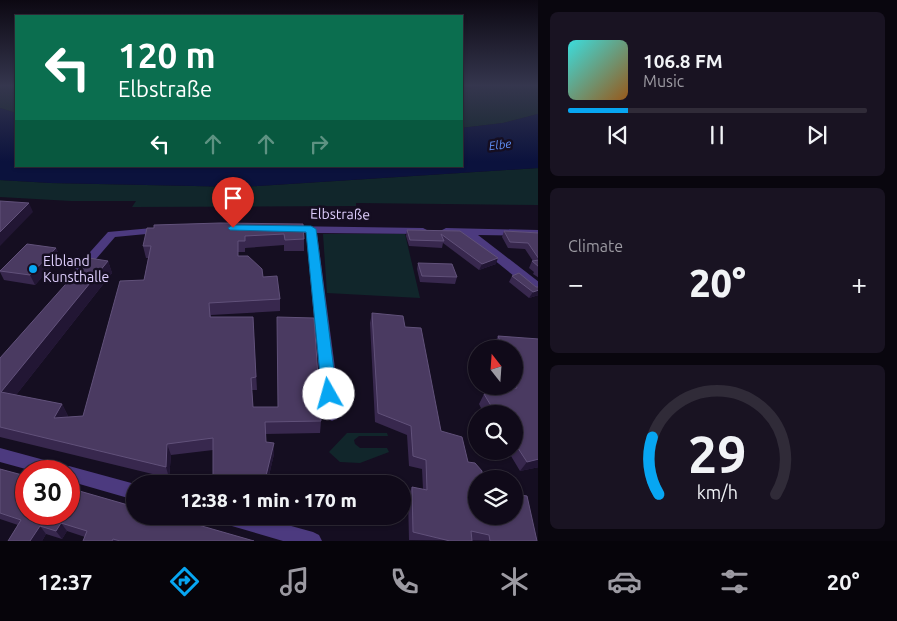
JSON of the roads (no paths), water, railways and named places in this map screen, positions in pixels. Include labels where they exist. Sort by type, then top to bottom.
[{"type":"street","name":"Elbstraße","points":[[275,228],[538,233]]},
{"type":"street","points":[[311,229],[332,413]]},
{"type":"street","points":[[68,283],[112,234],[173,230]]},
{"type":"street","points":[[467,232],[538,289]]},
{"type":"street","points":[[0,455],[18,460]]},
{"type":"street","points":[[80,477],[126,490]]},
{"type":"street","points":[[257,525],[313,541]]},
{"type":"water","name":"Elbe","points":[[0,111],[15,113],[15,167],[463,167],[463,128],[503,123],[538,114],[538,168],[242,187],[51,183],[0,180]]},
{"type":"place","name":"Elbland Kunsthalle","points":[[33,269]]}]
